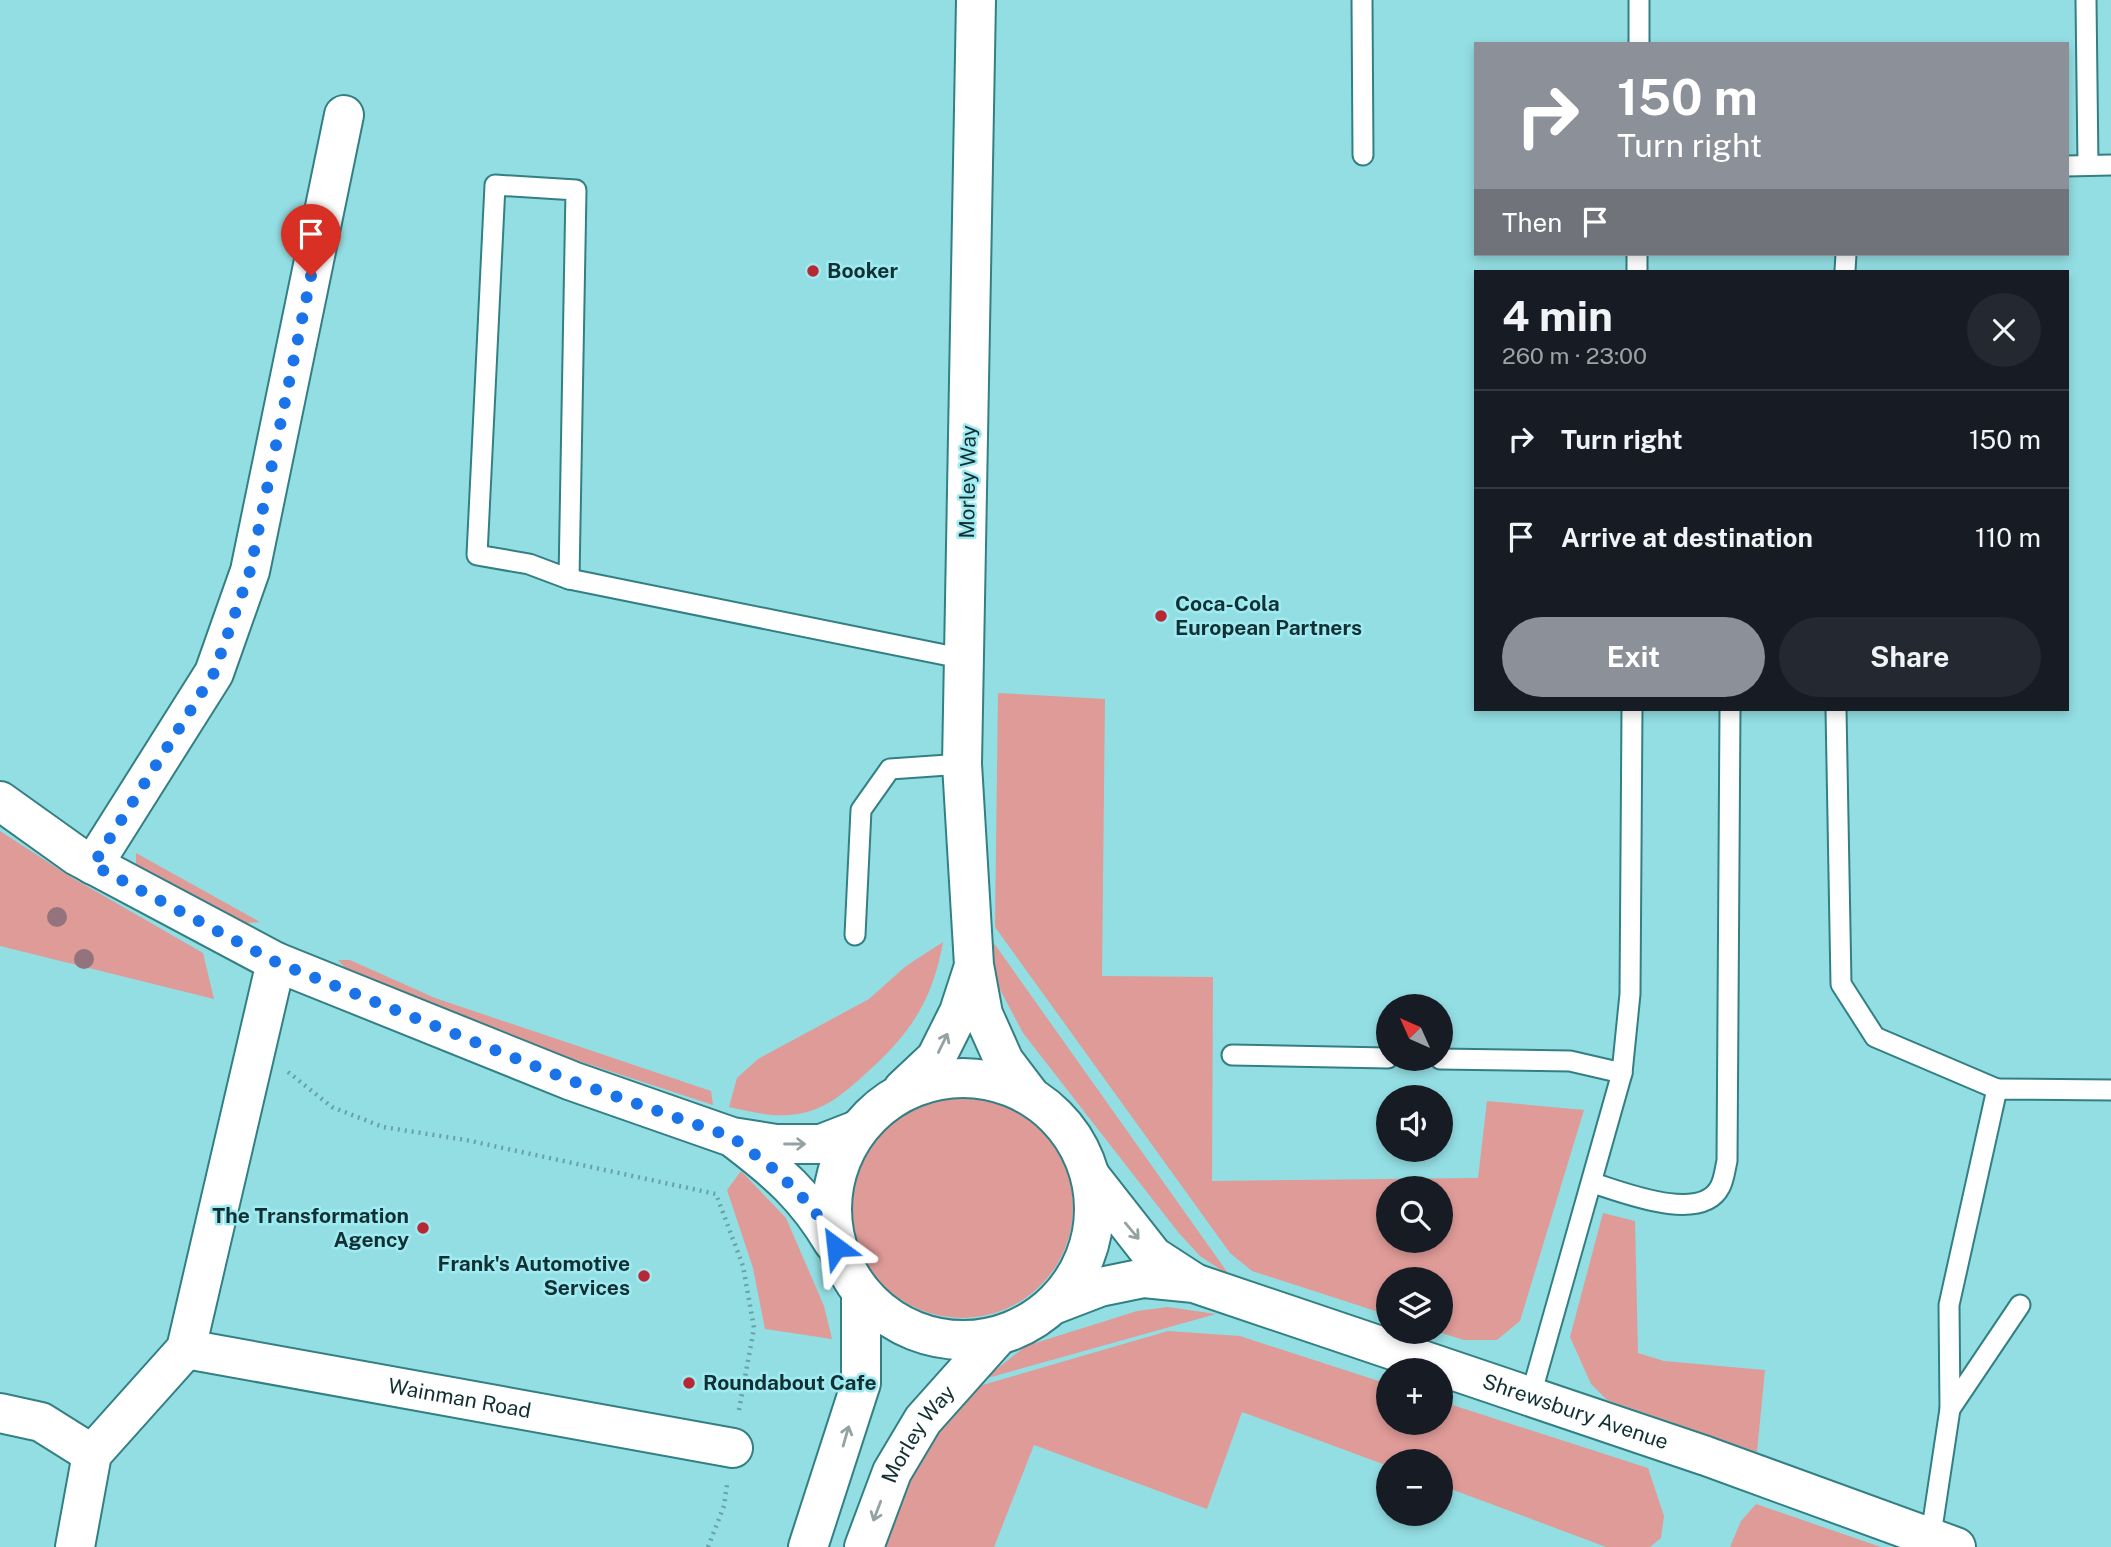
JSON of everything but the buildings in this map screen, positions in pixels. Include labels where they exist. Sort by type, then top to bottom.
[{"type":"street","name":"Morley Way","points":[[976,0],[961,764],[974,965],[983,1014],[1004,1061],[1029,1094]]},
{"type":"street","points":[[93,865],[214,673],[250,571],[344,115]]},
{"type":"street","points":[[0,801],[93,865],[276,962],[572,1081],[732,1137],[776,1144],[821,1144],[857,1130]]},
{"type":"street","points":[[75,1547],[92,1454],[186,1349],[276,962]]},
{"type":"street","name":"Morley Way","points":[[899,1093],[936,1058],[958,1013],[974,965]]},
{"type":"street","points":[[732,1137],[775,1170],[813,1208],[861,1293],[883,1314],[909,1329],[938,1339],[968,1341],[998,1336],[1036,1318],[1053,1305],[1075,1278],[1089,1246],[1094,1211],[1091,1177],[1074,1138],[1054,1114],[1029,1094],[998,1081],[964,1077],[930,1081],[899,1093],[876,1110],[857,1130],[838,1166],[831,1206],[836,1247]]},
{"type":"street","name":"Shrewsbury Avenue","points":[[1091,1177],[1153,1256],[1194,1283]]},
{"type":"street","name":"Shrewsbury Avenue","points":[[1053,1305],[1100,1287],[1144,1279],[1194,1283],[1531,1395],[1943,1541]]},
{"type":"street","points":[[808,1547],[861,1383],[861,1293]]},
{"type":"street","name":"Morley Way","points":[[864,1547],[892,1472],[923,1420],[998,1336]]},
{"type":"street","name":"Wainman Road","points":[[186,1349],[733,1448]]},
{"type":"street","points":[[0,1412],[41,1422],[92,1454]]},
{"type":"lane","points":[[1362,0],[1363,155]]},
{"type":"lane","points":[[1639,0],[1639,42]]},
{"type":"lane","points":[[2086,0],[2088,165]]},
{"type":"lane","points":[[2069,166],[2111,165]]},
{"type":"lane","points":[[569,579],[576,190],[495,185],[477,555],[529,564],[569,579],[965,659]]},
{"type":"lane","points":[[1531,1395],[1622,1073],[1630,994],[1632,711]]},
{"type":"lane","points":[[1593,1183],[1653,1201],[1692,1205],[1710,1198],[1721,1186],[1727,1161],[1730,711]]},
{"type":"lane","points":[[1836,711],[1841,984],[1875,1037],[1997,1088],[2111,1090]]},
{"type":"lane","points":[[855,935],[860,810],[890,769],[961,764]]},
{"type":"lane","points":[[1232,1055],[1376,1058]]},
{"type":"lane","points":[[1453,1059],[1570,1061],[1622,1073]]},
{"type":"lane","points":[[1943,1541],[1950,1409],[1950,1305],[1997,1088]]},
{"type":"lane","points":[[1950,1409],[2020,1305]]},
{"type":"path","points":[[285,1069],[332,1107],[383,1126],[491,1145],[716,1194],[743,1266],[754,1328],[724,1506],[708,1547]]},
{"type":"shaded area","points":[[998,693],[1105,699],[1102,976],[1213,977],[1212,1181],[1376,1179],[1376,1253],[1453,1253],[1453,1178],[1478,1178],[1487,1101],[1584,1110],[1520,1321],[1497,1340],[1464,1340],[1453,1337],[1453,1267],[1376,1267],[1376,1311],[1252,1271],[1230,1253],[995,927]]},
{"type":"shaded area","points":[[0,831],[71,877],[203,953],[214,999],[0,946]]},
{"type":"shaded area","points":[[136,853],[260,922],[236,924],[136,867]]},
{"type":"shaded area","points":[[986,932],[1230,1276],[1200,1256],[1178,1232],[1023,1033],[995,980]]},
{"type":"shaded area","points":[[943,942],[932,983],[916,1017],[893,1047],[840,1095],[816,1109],[789,1115],[763,1114],[729,1107],[737,1078],[758,1059],[869,999],[906,966]]},
{"type":"shaded area","points":[[338,960],[350,960],[435,998],[711,1091],[713,1105],[527,1044],[358,982]]},
{"type":"shaded area","points":[[962,1096],[984,1098],[1014,1109],[1032,1121],[1048,1137],[1060,1155],[1068,1175],[1073,1207],[1071,1229],[1060,1259],[1048,1277],[1032,1293],[1014,1305],[994,1313],[962,1318],[940,1316],[910,1305],[892,1293],[876,1277],[864,1259],[856,1239],[851,1207],[853,1185],[864,1155],[876,1137],[892,1121],[910,1109],[930,1101]]},
{"type":"shaded area","points":[[741,1171],[786,1218],[824,1306],[832,1339],[765,1329],[753,1268],[727,1190]]},
{"type":"shaded area","points":[[1603,1213],[1635,1221],[1638,1353],[1664,1361],[1765,1370],[1757,1452],[1607,1400],[1591,1384],[1570,1337]]},
{"type":"shaded area","points":[[1168,1307],[1216,1314],[984,1379],[1026,1346],[1137,1311]]},
{"type":"shaded area","points":[[1168,1331],[1240,1336],[1376,1380],[1376,1435],[1453,1435],[1453,1405],[1648,1468],[1664,1516],[1661,1538],[1650,1547],[1606,1547],[1453,1490],[1453,1449],[1376,1449],[1376,1462],[1242,1412],[1207,1509],[1034,1445],[994,1547],[883,1547],[915,1458],[979,1386]]},
{"type":"shaded area","points":[[1756,1504],[1881,1547],[1730,1547],[1741,1521]]},
{"type":"place","name":"Booker","points":[[813,271]]},
{"type":"place","name":"Coca-Cola European Partners","points":[[1161,616]]},
{"type":"place","name":"The Transformation Agency","points":[[423,1228]]},
{"type":"place","name":"Frank's Automotive Services","points":[[644,1276]]},
{"type":"place","name":"Roundabout Cafe","points":[[689,1383]]},
{"type":"route","points":[[311,276],[250,571],[214,673],[93,865],[276,962],[572,1081],[732,1137],[775,1170],[813,1208],[836,1247]]}]
